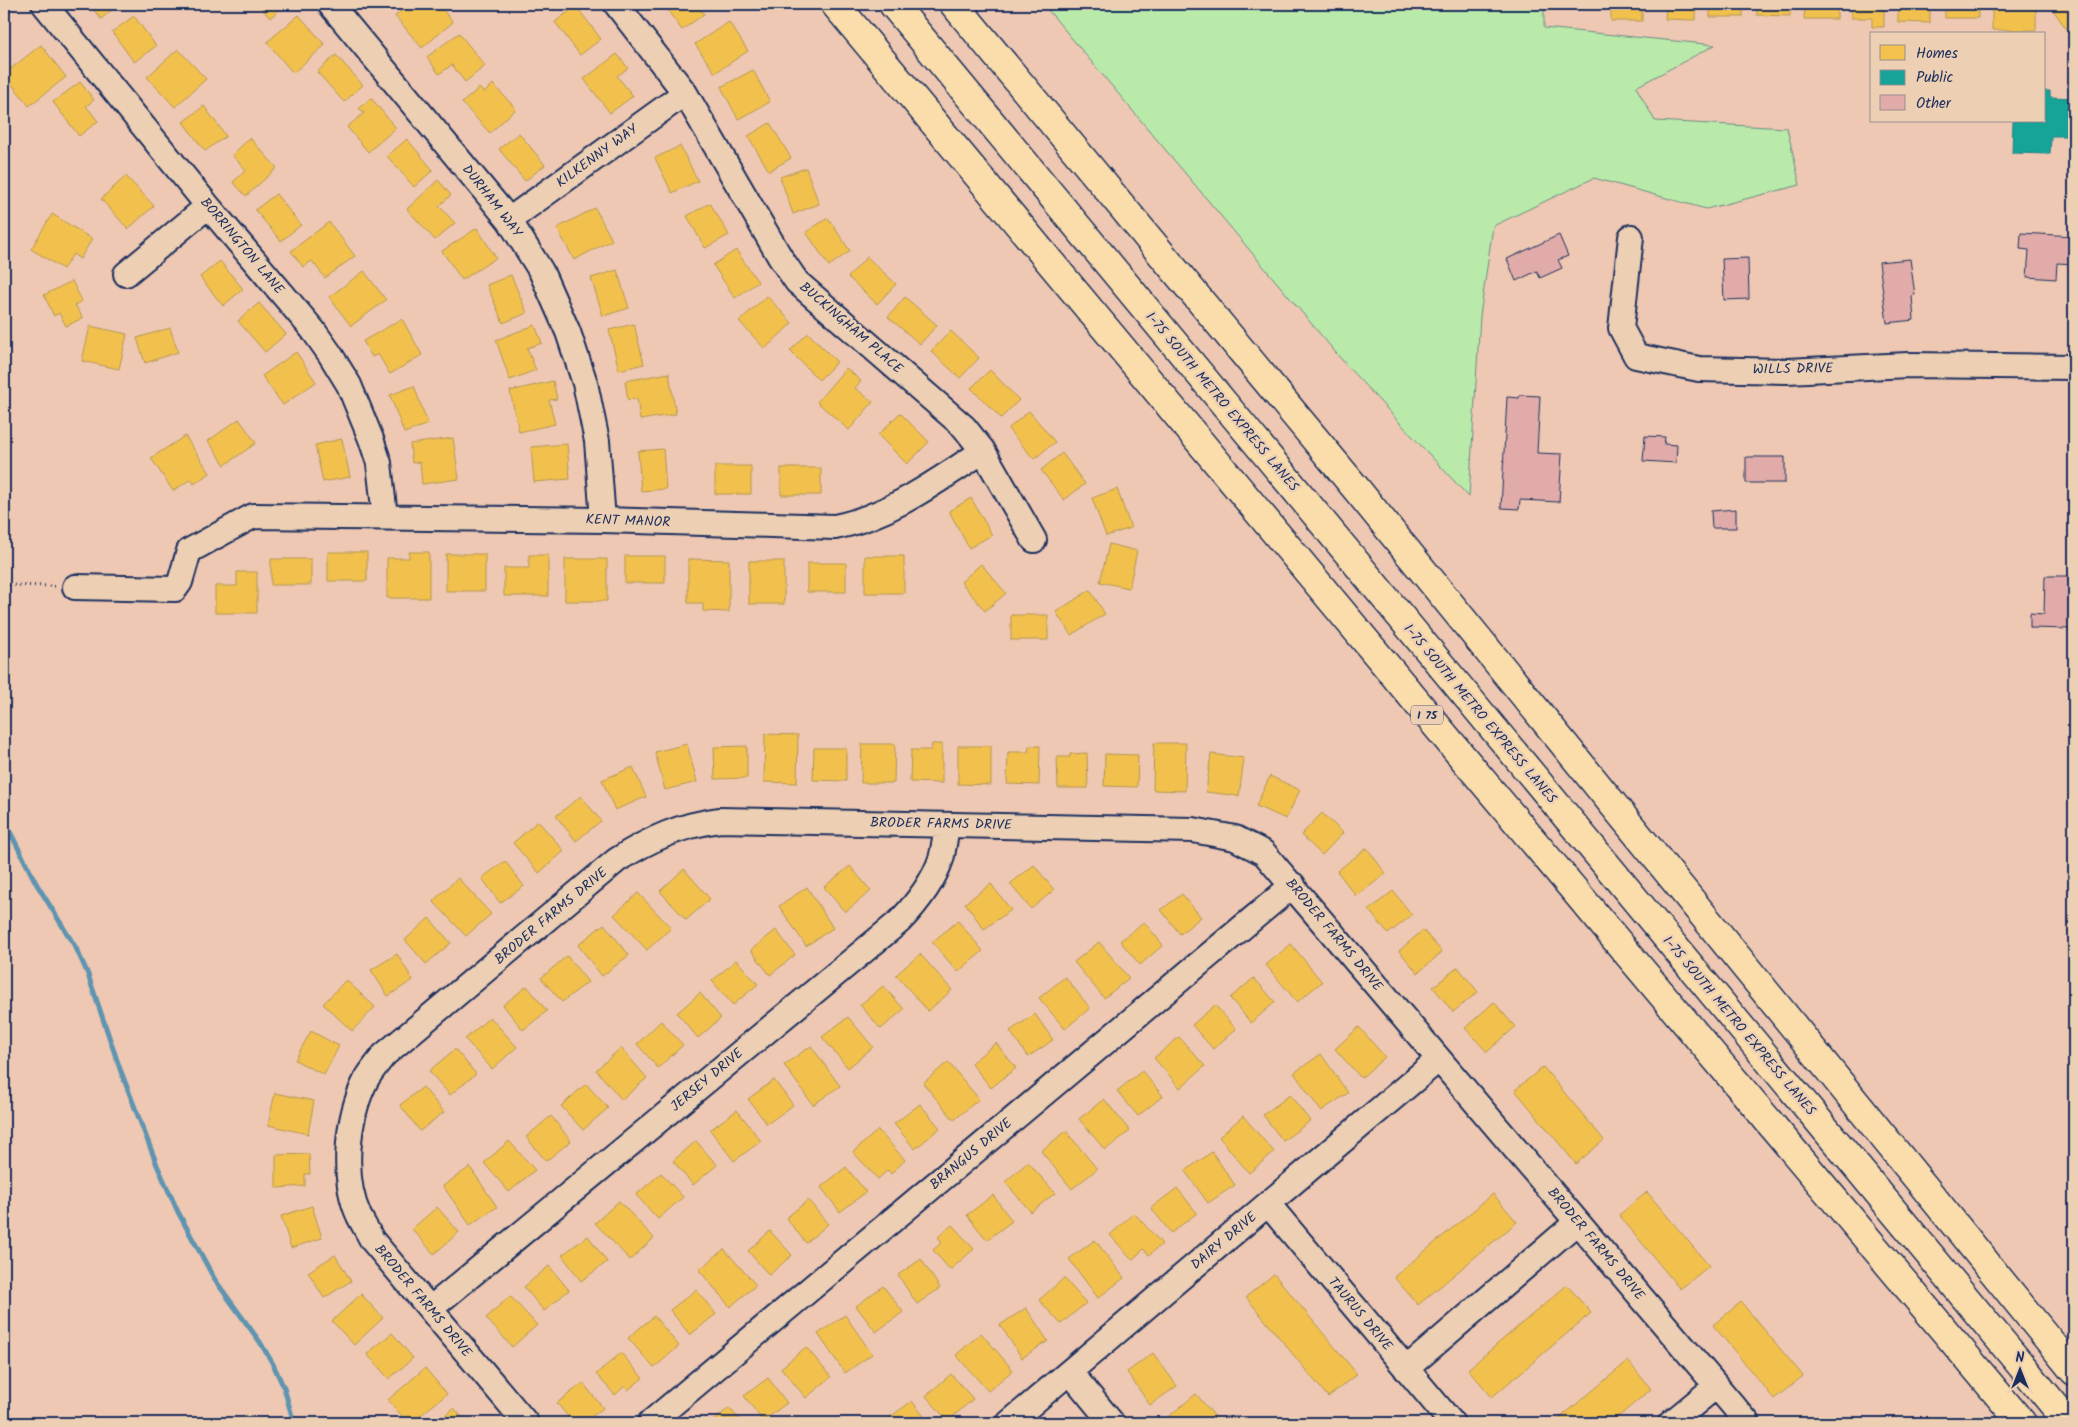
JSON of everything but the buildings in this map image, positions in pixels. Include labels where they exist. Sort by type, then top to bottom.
[{"type":"highway","name":"I 75","points":[[835,4],[1477,776],[2022,1423]]},
{"type":"highway","name":"I-75 SOUTH METRO EXPRESS LANES","points":[[893,4],[2069,1423]]},
{"type":"highway","points":[[954,4],[1348,478],[2074,1371]]},
{"type":"street","name":"BORRINGTON LANE","points":[[44,4],[208,206],[313,330],[349,385],[371,439],[378,463],[385,516]]},
{"type":"street","name":"DURHAM WAY","points":[[330,4],[509,220],[542,271],[568,332],[585,383],[597,442],[603,520]]},
{"type":"street","name":"BUCKINGHAM PLACE","points":[[616,4],[685,93],[780,257],[797,282],[964,427],[983,452],[1034,540]]},
{"type":"street","name":"KILKENNY WAY","points":[[509,220],[685,93]]},
{"type":"street","points":[[126,274],[208,206]]},
{"type":"street","name":"WILLS DRIVE","points":[[1631,237],[1621,328],[1636,356],[1699,369],[1787,371],[1908,365],[2074,367]]},
{"type":"street","name":"KENT MANOR","points":[[75,587],[175,589],[180,582],[188,551],[253,516],[385,516],[603,520],[810,527],[842,526],[856,523],[881,513],[983,452]]},
{"type":"street","name":"BRODER FARMS DRIVE","points":[[526,1423],[372,1240],[358,1215],[352,1192],[349,1163],[350,1131],[356,1103],[367,1078],[384,1055],[617,860],[643,844],[671,831],[696,823],[720,820],[1193,830],[1235,838],[1264,853],[1748,1423]]},
{"type":"street","name":"JERSEY DRIVE","points":[[430,1309],[900,921],[917,904],[931,881],[941,859],[947,825]]},
{"type":"street","name":"BRANGUS DRIVE","points":[[650,1423],[1293,885]]},
{"type":"street","name":"DAIRY DRIVE","points":[[1009,1423],[1440,1059]]},
{"type":"street","name":"TAURUS DRIVE","points":[[1268,1204],[1452,1423]]},
{"type":"street","points":[[1406,1369],[1577,1222]]},
{"type":"street","points":[[1070,1372],[1112,1423]]},
{"type":"street","points":[[1671,1423],[1716,1386]]},
{"type":"path","points":[[4,585],[75,587]]},
{"type":"green space","points":[[1043,4],[1544,4],[1544,28],[1715,45],[1636,87],[1655,121],[1787,128],[1800,185],[1706,209],[1594,178],[1493,226],[1480,316],[1469,497],[1347,366]]},
{"type":"waterway","points":[[4,820],[36,883],[76,948],[87,972],[120,1069],[157,1165],[178,1212],[215,1280],[260,1342],[273,1364],[284,1388],[294,1423]]}]
